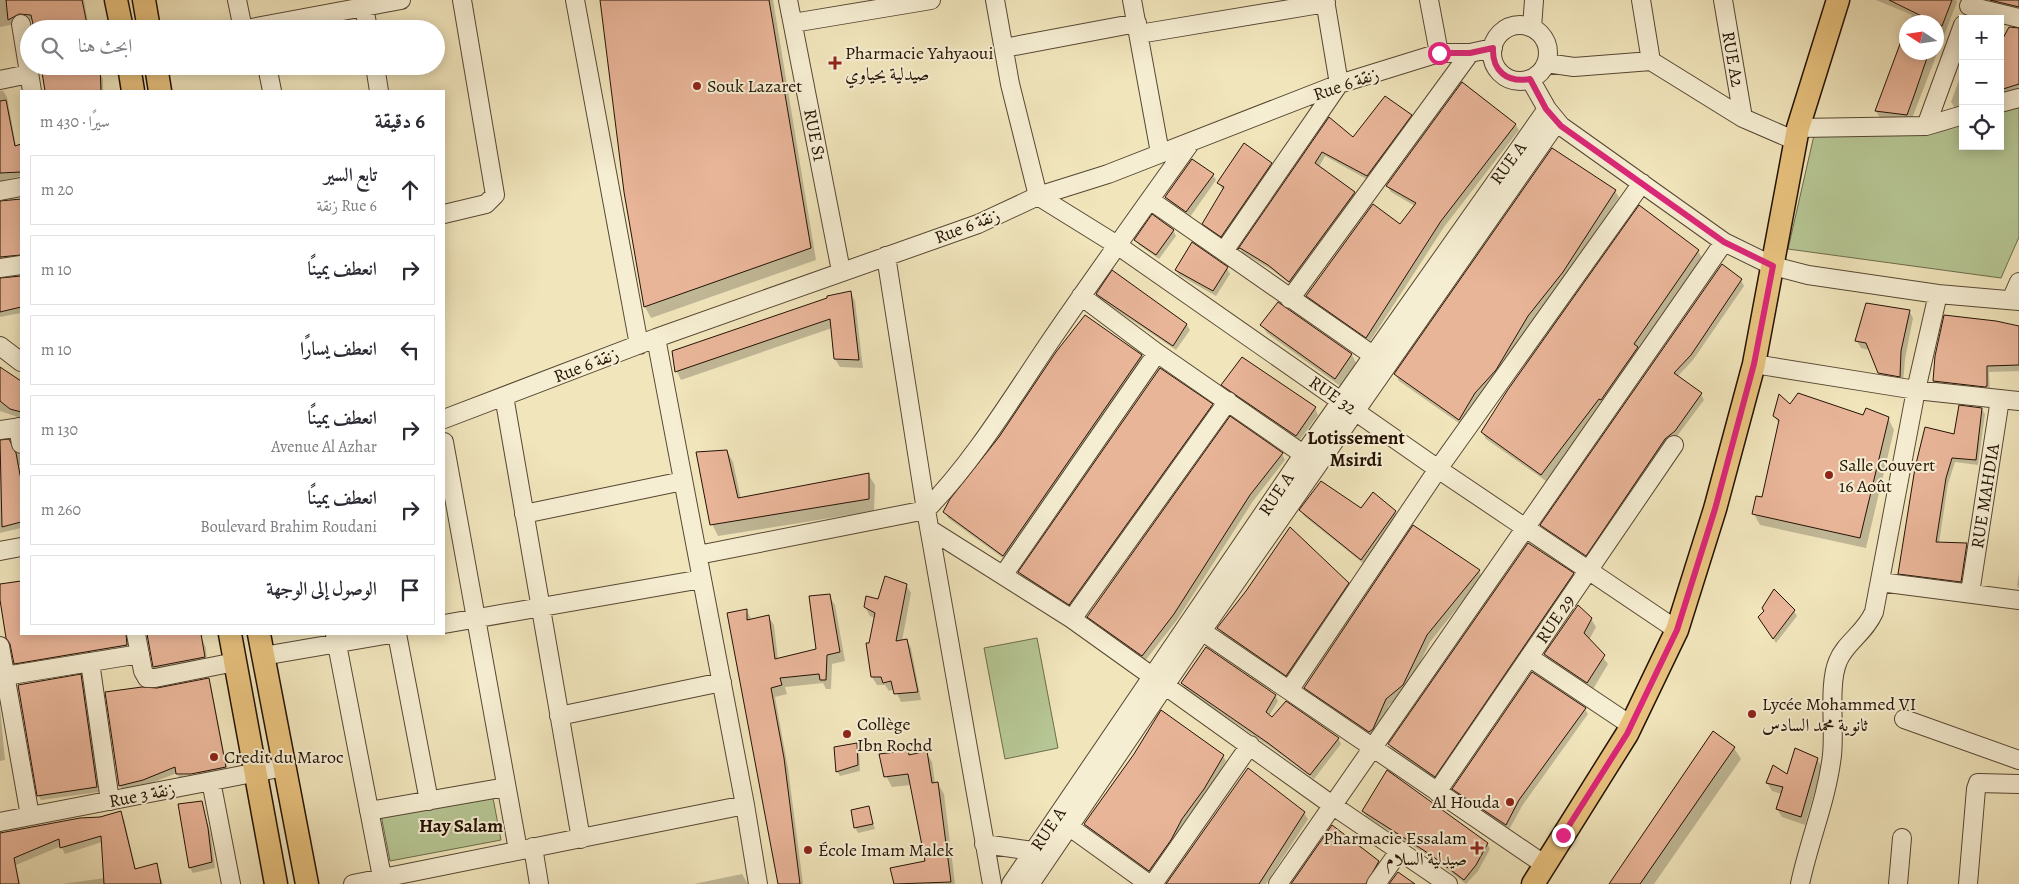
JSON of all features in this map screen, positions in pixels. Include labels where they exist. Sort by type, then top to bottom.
[{"type":"main road","points":[[116,0],[120,20]]},
{"type":"main road","points":[[144,0],[147,20]]},
{"type":"main road","points":[[1533,884],[1632,726],[1677,630],[1715,509],[1754,364],[1797,135],[1837,1]]},
{"type":"main road","points":[[130,75],[133,90]]},
{"type":"main road","points":[[157,75],[160,90]]},
{"type":"main road","points":[[230,635],[276,884]]},
{"type":"main road","points":[[259,635],[307,884]]},
{"type":"street","points":[[237,0],[248,20]]},
{"type":"street","points":[[279,20],[323,7],[364,7],[401,0]]},
{"type":"street","points":[[445,214],[486,204],[495,195],[462,0]]},
{"type":"street","points":[[575,0],[639,345]]},
{"type":"street","name":"RUE S1","points":[[788,0],[841,271]]},
{"type":"street","points":[[793,23],[931,0]]},
{"type":"street","points":[[995,0],[1038,196]]},
{"type":"street","points":[[1132,0],[1160,153]]},
{"type":"street","points":[[1429,0],[1439,53]]},
{"type":"street","points":[[1532,28],[1534,0]]},
{"type":"street","points":[[1641,0],[1651,61]]},
{"type":"street","name":"RUE A2","points":[[1722,0],[1743,118]]},
{"type":"street","points":[[1004,48],[1326,1],[1340,84],[1224,250]]},
{"type":"street","points":[[364,7],[366,20]]},
{"type":"street","points":[[1969,8],[2019,18]]},
{"type":"street","points":[[1515,26],[1532,28],[1539,32],[1547,47],[1546,64],[1542,70],[1530,79],[1510,79],[1502,74],[1496,66],[1493,48],[1496,40],[1507,28],[1515,26]]},
{"type":"street","points":[[1926,126],[1959,36]]},
{"type":"street","name":"Rue 6 زنقة","points":[[445,419],[656,338],[978,224],[1038,196],[1108,174],[1340,84],[1439,53],[1470,53],[1493,48]]},
{"type":"street","points":[[1290,299],[1470,53]]},
{"type":"street","points":[[1546,64],[1574,67],[1651,61],[1743,118],[1797,135],[1926,126],[1959,116]]},
{"type":"street","points":[[269,75],[272,90]]},
{"type":"street","points":[[376,75],[379,90]]},
{"type":"street","points":[[1530,79],[1552,116],[1724,242],[1773,266],[1808,275],[1938,294],[2015,300],[2019,282]]},
{"type":"street","points":[[0,80],[31,83]]},
{"type":"street","points":[[2004,102],[2019,98]]},
{"type":"street","name":"RUE A","points":[[1195,627],[1318,464],[1349,406],[1379,360],[1552,116]]},
{"type":"street","points":[[698,555],[926,510],[947,487],[1006,407],[1081,296],[1191,142]]},
{"type":"street","points":[[1290,689],[1438,469],[1642,182]]},
{"type":"street","points":[[0,190],[20,187]]},
{"type":"street","name":"RUE 32","points":[[1038,196],[1117,245],[1438,469],[1677,630]]},
{"type":"street","points":[[1150,200],[1379,360]]},
{"type":"street","points":[[1278,884],[1724,242]]},
{"type":"street","points":[[886,256],[926,510],[992,884]]},
{"type":"street","points":[[0,268],[20,265]]},
{"type":"street","points":[[1800,884],[1821,811],[1832,755],[1834,674],[1839,659],[1870,622],[1880,582],[1916,390],[1938,294]]},
{"type":"street","points":[[1081,296],[1157,353],[1318,464]]},
{"type":"street","points":[[656,338],[745,805],[758,884]]},
{"type":"street","points":[[0,346],[20,361]]},
{"type":"street","points":[[1004,574],[1157,353]]},
{"type":"street","points":[[1754,364],[1916,390],[2019,402]]},
{"type":"street","points":[[504,396],[581,839]]},
{"type":"street","name":"RUE MAHDIA","points":[[1970,593],[2000,399]]},
{"type":"street","points":[[1072,619],[1228,402]]},
{"type":"street","name":"RUE A","points":[[1030,884],[1063,822],[1195,627],[1303,454],[1349,406]]},
{"type":"street","points":[[0,430],[20,432]]},
{"type":"street","name":"RUE 29","points":[[1437,792],[1674,445]]},
{"type":"street","points":[[445,448],[506,787],[525,848],[539,884]]},
{"type":"street","points":[[524,514],[683,481]]},
{"type":"street","points":[[931,530],[1004,574],[1072,619],[1332,805],[1448,884]]},
{"type":"street","points":[[0,551],[20,547]]},
{"type":"street","points":[[445,624],[702,579]]},
{"type":"street","points":[[1880,582],[2019,600]]},
{"type":"street","points":[[1195,627],[1290,689],[1372,748],[1545,865]]},
{"type":"street","points":[[136,635],[145,676],[151,679],[235,662]]},
{"type":"street","points":[[263,656],[336,638],[377,635]]},
{"type":"street","points":[[396,635],[430,800]]},
{"type":"street","points":[[336,638],[382,877]]},
{"type":"street","points":[[30,816],[2,662],[90,662],[140,654]]},
{"type":"street","points":[[1529,657],[1632,726]]},
{"type":"street","points":[[90,662],[110,801]]},
{"type":"street","points":[[559,716],[722,682]]},
{"type":"street","points":[[1904,718],[2019,760]]},
{"type":"street","points":[[1154,884],[1250,745]]},
{"type":"street","name":"Rue 3 زنقة","points":[[0,822],[284,767]]},
{"type":"street","points":[[211,781],[231,884]]},
{"type":"street","points":[[1968,884],[1978,784],[2019,784]]},
{"type":"street","points":[[369,811],[506,787]]},
{"type":"street","points":[[353,884],[745,805]]},
{"type":"street","points":[[1063,822],[1149,884]]},
{"type":"street","name":"RUE A","points":[[1011,884],[1033,851],[1063,822]]},
{"type":"street","points":[[1898,884],[1902,838]]},
{"type":"street","points":[[984,844],[1033,851]]},
{"type":"street","points":[[1376,884],[1400,850]]},
{"type":"green space","points":[[2019,105],[2019,237],[2001,278],[1788,249],[1815,131],[1942,131],[1959,125],[1959,150],[2004,150],[2004,111]]},
{"type":"green space","points":[[1037,638],[1058,748],[1005,759],[984,648]]},
{"type":"green space","points":[[492,793],[501,840],[390,861],[381,815]]},
{"type":"building","points":[[6,0],[82,0],[86,20],[32,20],[31,15],[19,14],[8,20]]},
{"type":"building","name":"Souk Lazaret","points":[[600,0],[769,0],[811,248],[644,307],[624,192]]},
{"type":"building","points":[[1889,0],[1952,0],[1944,21],[1944,15],[1920,15]]},
{"type":"building","points":[[1990,0],[2019,0],[2019,7]]},
{"type":"building","points":[[2009,27],[2019,28],[2019,84],[2004,89],[2004,60],[2004,36]]},
{"type":"building","points":[[1899,47],[1899,60],[1926,60],[1907,115],[1875,111]]},
{"type":"building","points":[[42,75],[100,75],[101,90],[45,90]]},
{"type":"building","points":[[1462,82],[1516,124],[1441,221],[1366,338],[1306,296],[1373,204],[1400,224],[1416,203],[1386,186]]},
{"type":"building","points":[[1385,96],[1412,115],[1367,176],[1322,152],[1315,163],[1355,192],[1289,282],[1268,265],[1240,248],[1238,249],[1329,117],[1353,137]]},
{"type":"building","points":[[6,100],[15,146],[20,144],[20,172],[0,173],[0,101]]},
{"type":"building","points":[[1244,143],[1272,163],[1221,237],[1202,224],[1224,187],[1217,183]]},
{"type":"building","points":[[1552,148],[1616,190],[1563,272],[1528,316],[1496,370],[1475,393],[1459,420],[1394,374]]},
{"type":"building","points":[[1192,159],[1214,174],[1186,212],[1165,197]]},
{"type":"building","points":[[20,199],[20,255],[0,257],[0,201]]},
{"type":"building","points":[[1639,205],[1699,250],[1634,344],[1638,347],[1601,400],[1599,399],[1541,475],[1481,432],[1507,391]]},
{"type":"building","points":[[1152,214],[1174,230],[1156,255],[1134,240]]},
{"type":"building","points":[[1192,242],[1228,267],[1213,291],[1175,270]]},
{"type":"building","points":[[1722,264],[1742,279],[1691,355],[1674,373],[1702,393],[1675,431],[1665,439],[1586,556],[1540,525]]},
{"type":"building","points":[[1112,270],[1187,324],[1173,346],[1096,294]]},
{"type":"building","points":[[20,276],[20,307],[0,312],[0,278]]},
{"type":"building","points":[[851,291],[859,360],[834,359],[830,319],[675,372],[672,351],[827,298],[827,296]]},
{"type":"building","points":[[1278,302],[1352,354],[1335,379],[1260,325]]},
{"type":"building","points":[[1866,303],[1910,310],[1901,351],[1900,377],[1878,373],[1866,343],[1855,341]]},
{"type":"building","points":[[1085,315],[1142,355],[1003,556],[943,512],[950,499],[999,437],[1056,352]]},
{"type":"building","points":[[1944,315],[1996,321],[2019,326],[2019,365],[1987,366],[1987,386],[1985,387],[1933,381],[1935,356]]},
{"type":"building","points":[[1242,357],[1316,407],[1296,436],[1221,385]]},
{"type":"building","points":[[0,367],[20,380],[20,412],[10,409],[0,401]]},
{"type":"building","points":[[1160,368],[1213,404],[1069,605],[1018,572]]},
{"type":"building","points":[[1798,393],[1863,415],[1866,408],[1889,417],[1860,538],[1752,514],[1756,496],[1762,497],[1779,420],[1773,416],[1779,394],[1790,404]]},
{"type":"building","points":[[1959,405],[1982,408],[1976,460],[1952,458],[1946,478],[1936,542],[1967,543],[1961,582],[1898,574],[1915,468],[1925,427],[1954,434]]},
{"type":"building","points":[[1230,416],[1283,453],[1250,495],[1174,614],[1142,656],[1087,617]]},
{"type":"building","points":[[9,439],[16,453],[20,475],[20,522],[2,527],[0,440]]},
{"type":"building","points":[[727,450],[738,498],[869,473],[869,499],[710,525],[696,452]]},
{"type":"building","points":[[1321,481],[1361,508],[1373,492],[1396,511],[1361,560],[1299,510]]},
{"type":"building","points":[[1413,525],[1480,570],[1427,635],[1403,685],[1386,699],[1373,729],[1369,732],[1304,688]]},
{"type":"building","points":[[1290,527],[1349,583],[1286,676],[1217,628],[1246,591]]},
{"type":"building","points":[[1528,543],[1574,573],[1435,777],[1388,744]]},
{"type":"building","points":[[885,576],[907,584],[896,641],[907,639],[918,692],[894,694],[891,681],[883,683],[881,677],[871,677],[866,643],[869,643],[875,613],[864,607],[866,596],[878,599]]},
{"type":"building","points":[[20,581],[20,635],[126,635],[127,645],[14,664],[10,644],[6,638],[0,600],[0,584]]},
{"type":"building","points":[[1774,589],[1795,610],[1773,639],[1758,617],[1764,611],[1762,608]]},
{"type":"building","points":[[830,594],[840,652],[827,655],[826,680],[820,680],[819,674],[780,678],[782,685],[771,688],[784,758],[800,884],[778,884],[727,613],[747,609],[747,620],[769,615],[775,659],[816,649],[809,596]]},
{"type":"building","points":[[1578,605],[1592,618],[1584,633],[1605,655],[1587,683],[1544,654]]},
{"type":"building","points":[[147,635],[201,635],[205,657],[153,667]]},
{"type":"building","points":[[1206,647],[1276,695],[1266,712],[1272,717],[1286,701],[1339,738],[1310,775],[1268,743],[1181,683]]},
{"type":"building","points":[[1532,672],[1586,708],[1519,800],[1506,825],[1452,789]]},
{"type":"building","points":[[81,674],[97,787],[37,796],[18,685]]},
{"type":"building","points":[[209,678],[226,767],[191,774],[176,774],[175,767],[143,780],[119,786],[105,692],[142,687],[157,688]]},
{"type":"building","points":[[1161,710],[1224,755],[1204,789],[1182,819],[1171,840],[1149,871],[1084,824],[1134,754]]},
{"type":"building","points":[[1713,731],[1735,747],[1640,884],[1609,884]]},
{"type":"building","points":[[857,743],[858,765],[836,772],[834,747]]},
{"type":"building","points":[[895,745],[907,745],[909,755],[927,751],[932,783],[938,782],[951,882],[894,884],[890,868],[925,861],[908,774],[884,777],[879,754],[896,752]]},
{"type":"building","points":[[1795,748],[1818,758],[1801,817],[1776,809],[1783,787],[1766,783],[1773,765],[1787,774]]},
{"type":"building","points":[[1248,768],[1305,812],[1259,884],[1166,884]]},
{"type":"building","points":[[1387,770],[1488,843],[1476,865],[1464,880],[1431,855],[1362,811]]},
{"type":"building","points":[[202,801],[208,828],[212,862],[189,868],[178,804]]},
{"type":"building","points":[[869,806],[873,824],[854,828],[851,810]]},
{"type":"building","points":[[121,811],[135,869],[157,863],[161,884],[104,884],[101,836],[60,848],[59,839],[14,858],[19,884],[0,884],[0,833],[80,818],[100,817]]},
{"type":"building","points":[[1332,825],[1379,861],[1366,884],[1291,884]]},
{"type":"building","points":[[1398,872],[1415,884],[1389,884]]},
{"type":"place","name":"Pharmacie Yahyaoui صيدلية يحياوي","points":[[835,63]]},
{"type":"place","name":"Souk Lazaret","points":[[697,86]]},
{"type":"place","name":"Salle Couvert 16 Août","points":[[1829,475]]},
{"type":"place","name":"Lycée Mohammed VI ثانوية محمد السادس","points":[[1752,714]]},
{"type":"place","name":"Collège Ibn Rochd","points":[[847,734]]},
{"type":"place","name":"Credit du Maroc","points":[[214,757]]},
{"type":"place","name":"Al Houda","points":[[1510,802]]},
{"type":"place","name":"Pharmacie Essalam صيدلية السلام","points":[[1477,848]]},
{"type":"place","name":"École Imam Malek","points":[[808,850]]},
{"type":"district","name":"Lotissement Msirdi","points":[[1356,448]]},
{"type":"district","name":"Hay Salam","points":[[461,825]]},
{"type":"route","points":[[1439,53],[1470,53],[1493,48],[1496,66],[1502,74],[1510,79],[1520,81],[1530,79],[1546,109],[1561,126],[1724,242],[1745,254],[1773,266],[1754,364],[1715,509],[1677,630],[1627,734],[1604,774],[1563,835]]}]
